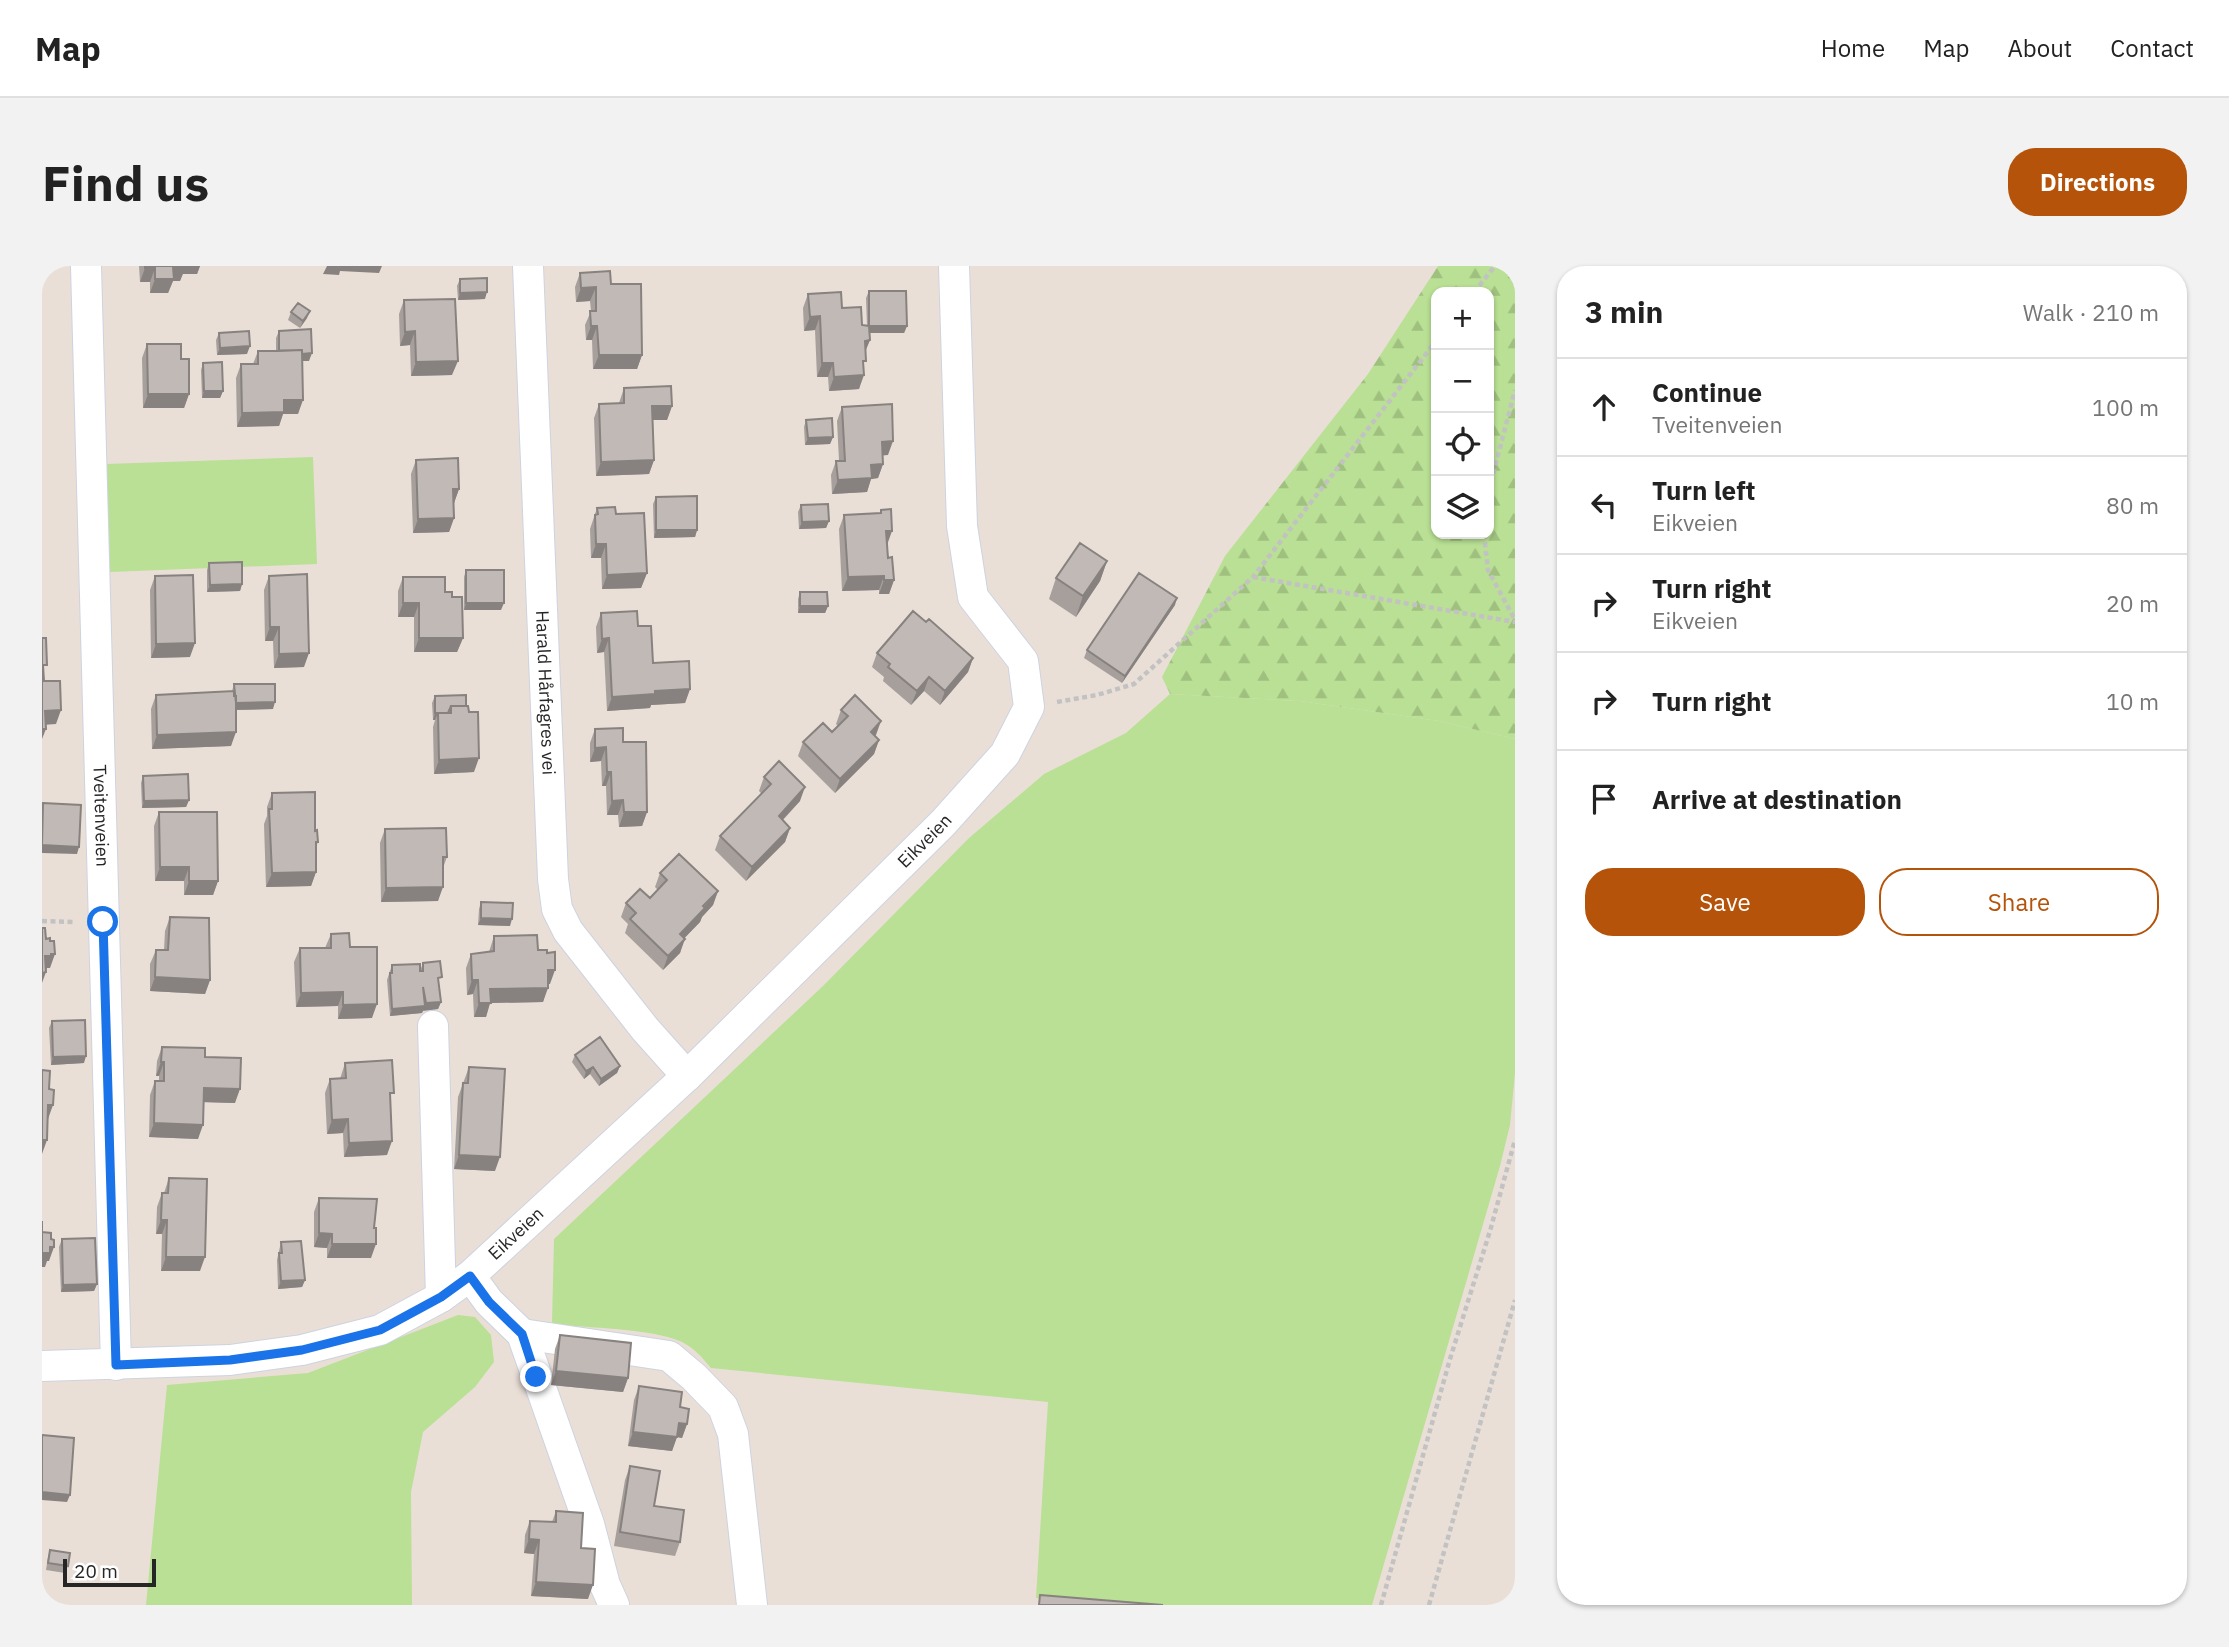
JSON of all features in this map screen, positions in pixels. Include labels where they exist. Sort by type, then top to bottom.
[{"type":"street","name":"Tveitenveien","points":[[86,266],[116,1365]]},
{"type":"street","name":"Harald Hårfagres vei","points":[[528,266],[553,879],[557,909],[568,931],[602,975],[687,1076]]},
{"type":"street","points":[[954,266],[962,526],[972,597],[1023,661],[1029,707]]},
{"type":"street","name":"Eikveien","points":[[42,1366],[230,1360],[302,1350],[380,1330],[441,1297],[470,1276],[687,1076],[943,823],[1005,754],[1029,707]]},
{"type":"street","points":[[433,1026],[441,1297]]},
{"type":"street","points":[[470,1276],[489,1302],[522,1334],[589,1524],[604,1586],[614,1605]]},
{"type":"street","points":[[522,1334],[669,1356],[723,1406],[733,1434],[752,1605]]},
{"type":"path","points":[[1478,287],[1494,266]]},
{"type":"path","points":[[1029,707],[1097,695],[1134,684],[1253,577],[1431,347]]},
{"type":"path","points":[[1493,476],[1515,390]]},
{"type":"path","points":[[1485,539],[1488,570],[1515,622]]},
{"type":"path","points":[[1253,577],[1515,622]]},
{"type":"path","points":[[1381,1605],[1515,1140]]},
{"type":"path","points":[[1429,1605],[1515,1300]]},
{"type":"green space","points":[[1438,266],[1515,266],[1515,739],[1439,721],[1300,701],[1170,694],[1162,677],[1225,556],[1368,374]]},
{"type":"green space","points":[[313,457],[317,564],[110,572],[106,464]]},
{"type":"green space","points":[[1170,694],[1300,701],[1439,721],[1515,739],[1515,1073],[1510,1125],[1372,1605],[1109,1605],[1036,1598],[1048,1402],[711,1368],[690,1347],[669,1337],[636,1331],[552,1324],[554,1239],[823,986],[969,838],[1044,774],[1126,733]]},
{"type":"green space","points":[[458,1315],[475,1317],[491,1335],[494,1362],[475,1387],[423,1432],[411,1492],[412,1605],[146,1605],[167,1385],[308,1373]]},
{"type":"building","points":[[145,266],[185,267],[173,267],[174,279],[155,279],[155,268]]},
{"type":"building","points":[[610,271],[611,284],[641,284],[642,355],[599,355],[597,326],[591,326],[590,311],[596,311],[596,287],[581,288],[580,273]]},
{"type":"building","points":[[487,278],[487,292],[460,293],[460,279]]},
{"type":"building","points":[[869,291],[906,291],[907,326],[869,326]]},
{"type":"building","points":[[841,292],[842,308],[861,307],[862,325],[869,326],[870,340],[865,341],[864,375],[834,377],[833,363],[822,363],[820,316],[810,317],[808,294]]},
{"type":"building","points":[[455,299],[458,361],[416,362],[415,331],[405,332],[404,300]]},
{"type":"building","points":[[298,303],[310,311],[303,321],[291,312]]},
{"type":"building","points":[[311,329],[312,353],[302,354],[302,350],[279,351],[279,331]]},
{"type":"building","points":[[249,331],[250,346],[220,348],[219,333]]},
{"type":"building","points":[[147,344],[181,344],[181,359],[189,359],[189,394],[148,394]]},
{"type":"building","points":[[302,350],[303,400],[284,400],[284,412],[242,413],[241,364],[258,364],[258,351]]},
{"type":"building","points":[[222,362],[223,391],[204,391],[203,363]]},
{"type":"building","points":[[671,386],[672,406],[652,406],[654,460],[601,462],[599,404],[624,403],[624,388]]},
{"type":"building","points":[[892,404],[893,441],[882,442],[883,464],[871,465],[872,478],[838,480],[836,461],[845,461],[842,407]]},
{"type":"building","points":[[832,418],[833,437],[808,438],[806,420]]},
{"type":"building","points":[[458,458],[459,489],[453,489],[454,518],[418,519],[416,460]]},
{"type":"building","points":[[697,496],[697,530],[656,530],[656,497]]},
{"type":"building","points":[[828,504],[829,521],[802,522],[801,505]]},
{"type":"building","points":[[615,507],[616,514],[644,513],[647,573],[607,575],[606,544],[596,544],[595,515],[598,514],[597,508]]},
{"type":"building","points":[[891,509],[892,531],[886,531],[888,558],[892,557],[894,580],[884,580],[884,576],[848,577],[844,515],[881,513],[881,510]]},
{"type":"building","points":[[1080,543],[1107,561],[1083,596],[1056,578]]},
{"type":"building","points":[[242,562],[242,584],[210,585],[209,563]]},
{"type":"building","points":[[466,570],[504,570],[504,603],[466,603]]},
{"type":"building","points":[[1139,573],[1177,598],[1125,676],[1087,650]]},
{"type":"building","points":[[307,574],[309,653],[279,654],[279,627],[270,627],[269,576]]},
{"type":"building","points":[[193,575],[195,643],[156,644],[155,576]]},
{"type":"building","points":[[403,577],[445,577],[445,592],[452,592],[452,597],[462,597],[463,638],[419,638],[419,603],[403,603]]},
{"type":"building","points":[[800,592],[827,592],[828,606],[800,606]]},
{"type":"building","points":[[637,611],[638,626],[651,626],[653,663],[689,661],[690,689],[612,697],[609,638],[602,639],[601,613]]},
{"type":"building","points":[[913,611],[926,622],[929,619],[973,658],[945,691],[929,677],[917,691],[888,667],[890,664],[877,653]]},
{"type":"building","points":[[42,638],[46,638],[47,665],[43,665],[44,681],[60,681],[61,710],[45,711],[46,729],[42,729]]},
{"type":"building","points":[[234,684],[275,684],[275,702],[236,703]]},
{"type":"building","points":[[234,691],[236,732],[157,735],[156,695]]},
{"type":"building","points":[[466,695],[466,706],[451,706],[448,713],[435,713],[435,696]]},
{"type":"building","points":[[855,695],[881,721],[871,732],[879,740],[840,779],[803,742],[823,723],[832,732],[848,716],[841,710]]},
{"type":"building","points":[[451,706],[468,706],[469,712],[478,712],[479,758],[439,760],[438,713],[451,713]]},
{"type":"building","points":[[623,728],[623,742],[646,742],[647,812],[624,812],[623,800],[612,801],[611,772],[607,772],[606,747],[595,748],[595,729]]},
{"type":"building","points":[[779,761],[805,787],[779,816],[790,828],[752,867],[720,836],[771,784],[764,777]]},
{"type":"building","points":[[188,774],[189,800],[144,801],[143,776]]},
{"type":"building","points":[[315,792],[315,831],[317,830],[318,842],[316,872],[272,873],[269,809],[272,809],[272,793]]},
{"type":"building","points":[[43,803],[81,805],[79,847],[42,845]]},
{"type":"building","points":[[159,812],[217,812],[218,881],[189,881],[189,867],[160,867]]},
{"type":"building","points":[[446,828],[447,857],[443,857],[443,887],[386,888],[385,829]]},
{"type":"building","points":[[679,854],[718,891],[680,934],[685,939],[668,956],[630,919],[636,913],[626,903],[640,889],[650,898],[667,880],[660,873]]},
{"type":"building","points":[[481,902],[513,903],[512,919],[481,918]]},
{"type":"building","points":[[170,917],[209,918],[210,980],[155,977],[156,950],[168,950]]},
{"type":"building","points":[[42,928],[45,928],[46,939],[54,941],[55,954],[45,956],[46,972],[42,973]]},
{"type":"building","points":[[349,933],[350,947],[377,947],[377,1004],[343,1005],[343,992],[301,993],[300,948],[331,948],[331,934]]},
{"type":"building","points":[[537,935],[538,950],[555,952],[555,970],[548,970],[548,988],[490,989],[491,1003],[479,1003],[478,980],[472,980],[471,954],[494,951],[494,936]]},
{"type":"building","points":[[440,961],[442,977],[438,978],[441,1002],[426,1003],[423,987],[425,1006],[392,1009],[392,965],[420,964],[420,971],[423,971],[423,963]]},
{"type":"building","points":[[85,1020],[86,1056],[53,1057],[52,1021]]},
{"type":"building","points":[[600,1037],[620,1066],[601,1079],[593,1067],[586,1071],[575,1055]]},
{"type":"building","points":[[162,1047],[205,1048],[205,1057],[241,1058],[240,1089],[204,1088],[203,1125],[154,1123],[155,1081],[164,1081]]},
{"type":"building","points":[[392,1060],[392,1141],[349,1143],[348,1119],[332,1120],[330,1079],[346,1078],[345,1063]]},
{"type":"building","points":[[469,1067],[505,1069],[500,1157],[459,1155],[463,1083],[468,1083]]},
{"type":"building","points":[[42,1070],[50,1071],[49,1089],[54,1090],[53,1105],[48,1105],[47,1140],[42,1140]]},
{"type":"building","points":[[169,1178],[207,1179],[205,1257],[166,1257],[167,1220],[161,1220],[162,1193],[168,1193]]},
{"type":"building","points":[[319,1198],[377,1199],[374,1228],[376,1244],[332,1244],[332,1234],[319,1233]]},
{"type":"building","points":[[42,1232],[51,1233],[51,1239],[54,1240],[50,1253],[42,1253]]},
{"type":"building","points":[[95,1238],[97,1284],[63,1285],[62,1239]]},
{"type":"building","points":[[301,1241],[305,1280],[281,1281],[281,1242]]},
{"type":"building","points":[[560,1335],[631,1343],[628,1378],[556,1371]]},
{"type":"building","points":[[639,1386],[682,1392],[680,1407],[689,1409],[687,1424],[679,1423],[677,1437],[633,1432]]},
{"type":"building","points":[[42,1435],[74,1438],[70,1495],[42,1492]]},
{"type":"building","points":[[630,1466],[660,1471],[654,1506],[684,1510],[680,1542],[620,1532]]},
{"type":"building","points":[[556,1511],[583,1513],[581,1548],[595,1549],[593,1585],[536,1582],[539,1540],[529,1539],[530,1521],[556,1522]]},
{"type":"building","points":[[50,1550],[70,1553],[68,1566],[48,1563]]},
{"type":"building","points":[[1040,1595],[1163,1605],[1039,1605]]},
{"type":"route","points":[[103,922],[116,1365],[230,1360],[302,1350],[380,1330],[441,1297],[470,1276],[489,1302],[522,1334],[536,1377]]}]
